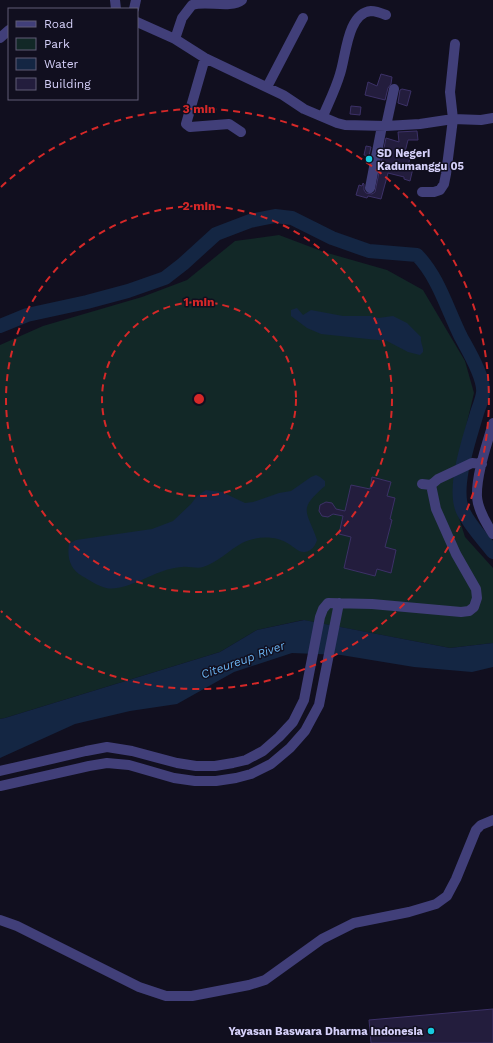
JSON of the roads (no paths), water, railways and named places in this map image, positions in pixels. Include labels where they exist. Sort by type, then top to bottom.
[{"type":"street","points":[[175,39],[182,18],[192,4],[199,2],[232,4],[242,0]]},
{"type":"street","points":[[323,116],[341,73],[348,39],[357,18],[372,11],[386,15]]},
{"type":"street","points":[[267,87],[303,18]]},
{"type":"street","points":[[138,22],[175,39],[205,58],[283,95],[304,109],[345,125],[384,126],[420,124],[453,118],[480,120],[493,118]]},
{"type":"street","points":[[0,38],[8,31]]},
{"type":"street","points":[[422,192],[434,192],[440,190],[444,184],[453,118],[450,92],[455,44]]},
{"type":"street","points":[[205,58],[186,124],[190,127],[229,124],[241,132]]},
{"type":"street","points":[[370,188],[394,89]]},
{"type":"street","points":[[493,423],[477,463],[477,497],[485,521],[493,534]]},
{"type":"street","points":[[0,771],[107,747],[132,751],[196,766],[215,766],[233,763],[246,760],[263,751],[280,737],[293,722],[304,700],[320,617],[323,609],[328,603],[372,604],[461,612],[469,611],[474,606],[478,598],[476,589],[456,554],[436,509],[430,482],[477,463]]},
{"type":"street","points":[[0,786],[107,763],[129,765],[174,778],[195,781],[216,781],[236,778],[252,774],[271,764],[290,748],[305,731],[319,705],[339,603]]},
{"type":"street","points":[[307,687],[322,690]]},
{"type":"street","points":[[0,920],[17,926],[139,987],[158,994],[166,996],[192,996],[218,992],[265,980],[322,939],[354,923],[409,912],[436,904],[447,896],[456,879],[476,830],[481,825],[493,820]]},
{"type":"water","points":[[297,308],[303,315],[311,310],[343,316],[371,316],[378,318],[393,316],[407,323],[421,337],[423,352],[420,355],[408,352],[387,341],[321,334],[307,328],[291,316],[291,310]]},
{"type":"water","points":[[316,475],[325,481],[325,486],[316,494],[308,506],[308,516],[317,540],[310,551],[301,552],[284,541],[278,539],[254,539],[242,543],[218,560],[201,568],[178,567],[163,571],[130,585],[113,588],[100,586],[82,576],[70,563],[68,554],[69,544],[76,540],[152,529],[173,521],[191,504],[197,496],[206,490],[222,492],[245,503],[253,502],[279,493],[291,491]]},
{"type":"water","name":"Citeureup River","points":[[304,620],[450,648],[493,643],[493,667],[472,672],[414,667],[341,655],[292,653],[234,672],[177,704],[130,711],[75,724],[0,758],[0,719],[220,652],[257,630]]},
{"type":"waterway","points":[[0,326],[27,315],[87,302],[128,291],[165,278],[216,234],[250,221],[275,216],[292,218],[332,238],[369,251],[417,255],[425,264],[437,284],[479,372],[483,387],[481,401],[463,462],[460,501],[469,522],[493,552]]},
{"type":"place","name":"SD Negeri Kadumanggu 05","points":[[369,159]]},
{"type":"place","name":"Yayasan Baswara Dharma Indonesia","points":[[431,1031]]}]
